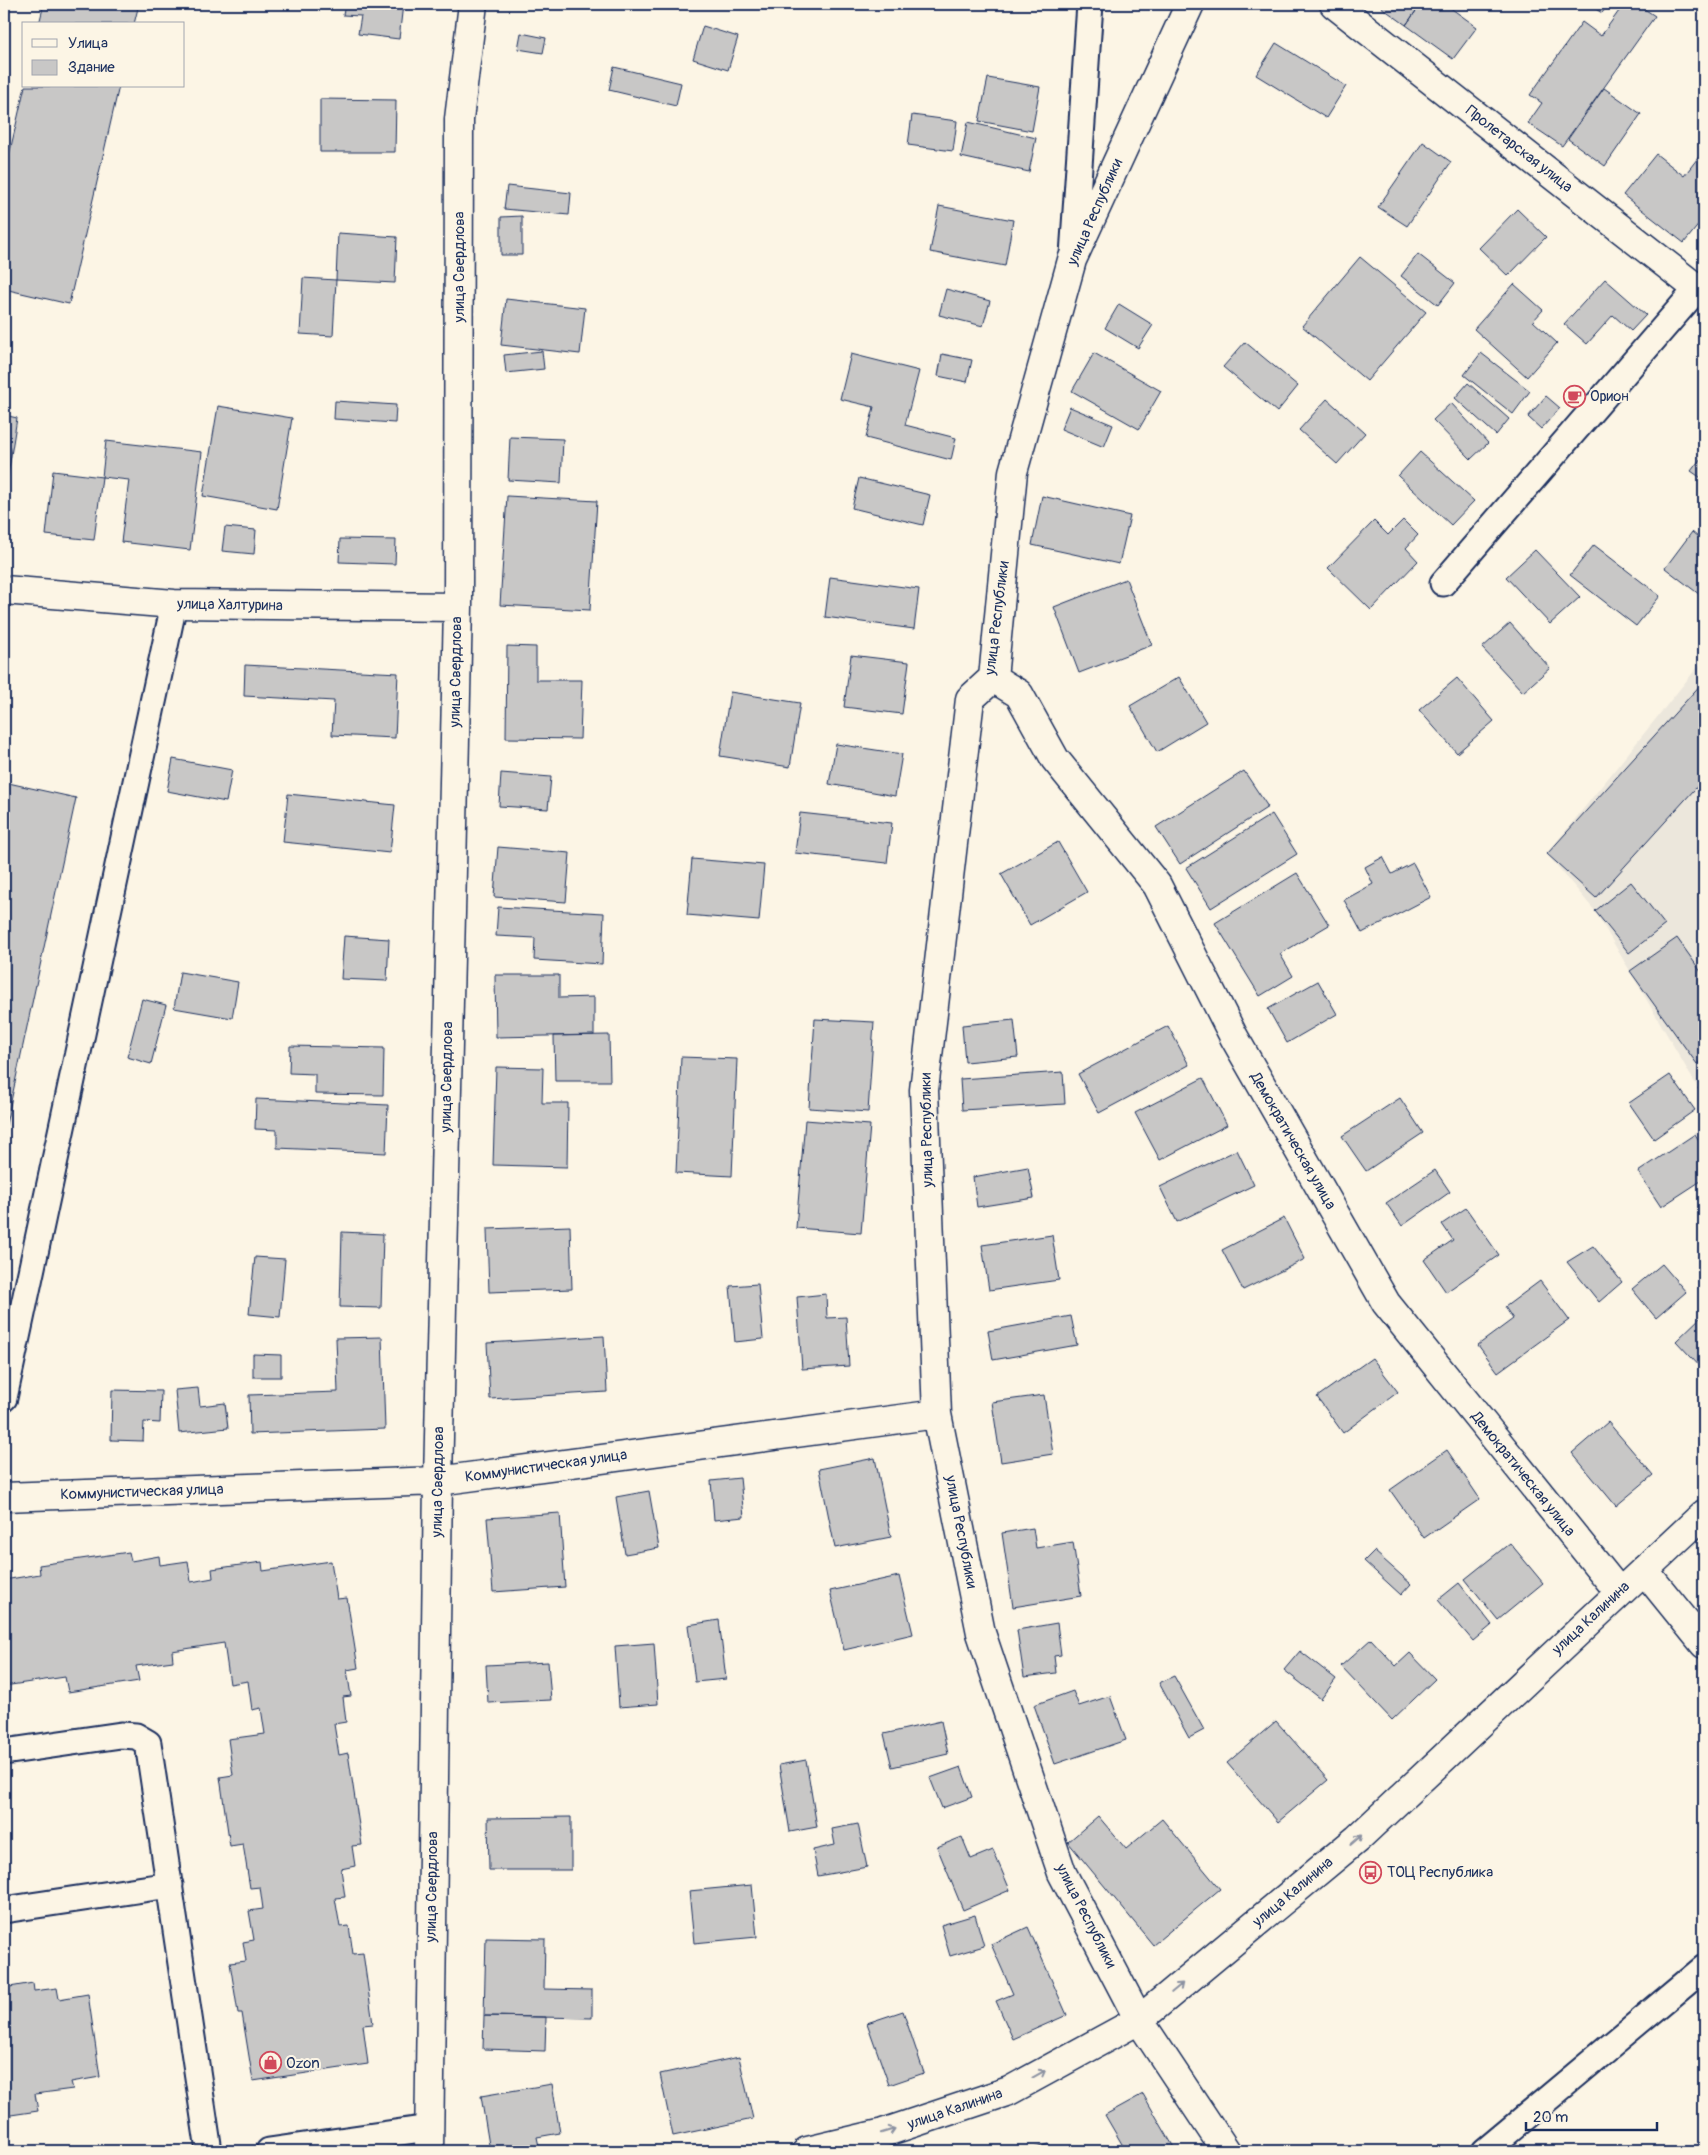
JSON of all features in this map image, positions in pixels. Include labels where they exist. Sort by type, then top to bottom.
[{"type":"street","name":"улица Свердлова","points":[[429,2139],[438,1481],[458,608],[459,119],[473,4]]},
{"type":"street","name":"улица Республики","points":[[1190,4],[1072,260],[1013,472],[993,678],[970,699],[924,1090],[936,1414],[981,1633],[1062,1873],[1139,2020],[1226,2151]]},
{"type":"street","name":"Пролетарская улица","points":[[1334,4],[1701,291]]},
{"type":"street","name":"улица Халтурина","points":[[4,590],[174,604],[458,608]]},
{"type":"street","name":"Демократическая улица","points":[[993,678],[1019,694],[1055,759],[1157,885],[1234,1037],[1386,1304],[1619,1592]]},
{"type":"street","name":"Коммунистическая улица","points":[[4,1497],[438,1481],[936,1414]]},
{"type":"street","name":"улица Калинина","points":[[807,2151],[883,2133],[1009,2091],[1139,2020],[1357,1839],[1704,1514]]},
{"type":"street","points":[[1644,1570],[1704,1644]]},
{"type":"lane","points":[[1072,260],[1090,4]]},
{"type":"lane","points":[[1444,582],[1701,291]]},
{"type":"lane","points":[[4,1398],[174,604]]},
{"type":"lane","points":[[4,1752],[121,1735],[136,1736],[148,1744],[209,2151]]},
{"type":"lane","points":[[4,1910],[170,1885]]},
{"type":"lane","points":[[1485,2151],[1704,1968]]},
{"type":"lane","points":[[269,2151],[429,2139]]},
{"type":"shaded area","points":[[1704,659],[1704,1085],[1698,1088],[1595,911],[1547,854]]},
{"type":"building","points":[[44,4],[139,4],[134,22],[40,22]]},
{"type":"building","points":[[345,4],[403,4],[399,39],[358,34],[361,16],[343,15]]},
{"type":"building","points":[[1384,4],[1421,4],[1406,25],[1381,7]]},
{"type":"building","points":[[1421,4],[1445,4],[1477,27],[1453,59],[1406,25]]},
{"type":"building","points":[[1588,4],[1609,4],[1602,13]]},
{"type":"building","points":[[1624,4],[1637,4],[1655,16],[1562,146],[1528,123],[1542,103],[1530,95],[1582,22],[1601,36]]},
{"type":"building","points":[[703,26],[738,37],[728,70],[693,59]]},
{"type":"building","points":[[521,33],[546,38],[543,53],[518,49]]},
{"type":"building","points":[[1276,43],[1346,86],[1326,118],[1256,75]]},
{"type":"building","points":[[614,67],[681,83],[676,106],[609,90]]},
{"type":"building","points":[[988,78],[1040,87],[1032,131],[979,121]]},
{"type":"building","points":[[25,88],[119,88],[69,304],[4,289],[4,177]]},
{"type":"building","points":[[1604,88],[1641,114],[1605,166],[1568,139]]},
{"type":"building","points":[[320,99],[396,100],[395,152],[320,152]]},
{"type":"building","points":[[912,115],[957,121],[953,151],[908,145]]},
{"type":"building","points":[[968,122],[1036,138],[1029,172],[961,157]]},
{"type":"building","points":[[1423,142],[1451,162],[1407,226],[1378,207]]},
{"type":"building","points":[[1704,150],[1704,218],[1684,243],[1623,195],[1656,154],[1684,176]]},
{"type":"building","points":[[507,186],[571,193],[569,215],[504,209]]},
{"type":"building","points":[[939,206],[1013,220],[1005,266],[930,252]]},
{"type":"building","points":[[1517,209],[1546,237],[1508,276],[1479,248]]},
{"type":"building","points":[[522,216],[522,255],[501,255],[501,217]]},
{"type":"building","points":[[338,233],[397,237],[395,283],[336,280]]},
{"type":"building","points":[[1418,254],[1455,283],[1438,305],[1401,276]]},
{"type":"building","points":[[1360,257],[1426,312],[1367,381],[1302,326]]},
{"type":"building","points":[[303,278],[336,280],[333,336],[300,334]]},
{"type":"building","points":[[1605,279],[1646,315],[1631,331],[1613,315],[1587,344],[1564,324]]},
{"type":"building","points":[[1514,284],[1543,310],[1533,321],[1557,343],[1527,377],[1474,329]]},
{"type":"building","points":[[946,289],[990,301],[983,326],[939,315]]},
{"type":"building","points":[[506,299],[585,308],[580,354],[501,345]]},
{"type":"building","points":[[1119,304],[1153,325],[1138,348],[1105,328]]},
{"type":"building","points":[[1245,342],[1298,386],[1277,412],[1223,367]]},
{"type":"building","points":[[542,351],[544,369],[506,373],[504,355]]},
{"type":"building","points":[[1094,353],[1161,391],[1139,429],[1072,391]]},
{"type":"building","points":[[1481,353],[1530,391],[1513,414],[1464,375]]},
{"type":"building","points":[[851,354],[919,371],[905,425],[956,438],[951,460],[866,438],[874,407],[840,399]]},
{"type":"building","points":[[942,354],[972,360],[967,382],[938,376]]},
{"type":"building","points":[[1468,383],[1509,419],[1496,435],[1455,398]]},
{"type":"building","points":[[1546,396],[1560,408],[1541,429],[1528,417]]},
{"type":"building","points":[[1327,399],[1365,433],[1337,464],[1299,430]]},
{"type":"building","points":[[335,401],[396,405],[395,423],[334,419]]},
{"type":"building","points":[[1451,403],[1488,443],[1471,459],[1433,420]]},
{"type":"building","points":[[218,406],[292,418],[277,509],[203,496]]},
{"type":"building","points":[[1070,407],[1113,425],[1104,447],[1061,429]]},
{"type":"building","points":[[4,415],[17,418],[4,500]]},
{"type":"building","points":[[510,437],[563,439],[561,483],[508,480]]},
{"type":"building","points":[[106,441],[202,452],[190,550],[121,542],[129,480],[102,477]]},
{"type":"building","points":[[1420,452],[1474,501],[1451,525],[1398,476]]},
{"type":"building","points":[[1704,454],[1704,480],[1691,471]]},
{"type":"building","points":[[53,471],[102,477],[94,540],[46,535]]},
{"type":"building","points":[[859,478],[930,495],[923,525],[852,508]]},
{"type":"building","points":[[507,496],[597,501],[590,610],[500,605]]},
{"type":"building","points":[[1042,496],[1130,516],[1119,564],[1032,545]]},
{"type":"building","points":[[1403,520],[1418,535],[1406,548],[1418,561],[1371,610],[1328,568],[1374,521],[1388,535]]},
{"type":"building","points":[[225,527],[256,530],[254,554],[222,551]]},
{"type":"building","points":[[1692,532],[1704,542],[1704,598],[1665,568]]},
{"type":"building","points":[[340,539],[396,540],[395,564],[339,562]]},
{"type":"building","points":[[1594,545],[1660,596],[1636,626],[1570,575]]},
{"type":"building","points":[[1535,550],[1580,597],[1550,624],[1506,577]]},
{"type":"building","points":[[830,577],[919,589],[914,629],[825,617]]},
{"type":"building","points":[[1126,579],[1152,645],[1079,673],[1054,607]]},
{"type":"building","points":[[1510,623],[1550,668],[1523,692],[1482,648]]},
{"type":"building","points":[[507,646],[536,647],[536,680],[582,680],[580,739],[506,738]]},
{"type":"building","points":[[851,655],[909,662],[902,714],[844,707]]},
{"type":"building","points":[[245,665],[398,673],[395,738],[332,735],[334,701],[244,696]]},
{"type":"building","points":[[1179,677],[1206,722],[1157,752],[1130,706]]},
{"type":"building","points":[[1457,678],[1494,721],[1457,753],[1419,710]]},
{"type":"building","points":[[1704,681],[1704,779],[1596,898],[1547,854]]},
{"type":"building","points":[[730,692],[800,703],[790,767],[720,756]]},
{"type":"building","points":[[836,744],[902,754],[895,796],[829,784]]},
{"type":"building","points":[[173,759],[232,770],[226,802],[167,791]]},
{"type":"building","points":[[1244,771],[1268,807],[1180,864],[1156,827]]},
{"type":"building","points":[[501,773],[551,777],[548,809],[499,806]]},
{"type":"building","points":[[4,782],[76,798],[4,1134]]},
{"type":"building","points":[[288,794],[395,805],[390,853],[283,842]]},
{"type":"building","points":[[800,813],[892,823],[887,863],[795,853]]},
{"type":"building","points":[[1272,814],[1297,854],[1211,908],[1186,868]]},
{"type":"building","points":[[1058,842],[1087,892],[1030,925],[1001,874]]},
{"type":"building","points":[[498,847],[570,853],[566,902],[494,897]]},
{"type":"building","points":[[1383,857],[1392,874],[1413,863],[1431,897],[1362,933],[1344,900],[1373,884],[1365,867]]},
{"type":"building","points":[[692,859],[764,865],[759,921],[687,915]]},
{"type":"building","points":[[1297,873],[1329,925],[1280,954],[1293,976],[1260,996],[1215,923]]},
{"type":"building","points":[[1631,882],[1665,925],[1629,953],[1595,911]]},
{"type":"building","points":[[498,907],[604,913],[602,964],[534,960],[535,938],[496,936]]},
{"type":"building","points":[[344,936],[389,939],[387,981],[341,979]]},
{"type":"building","points":[[1677,938],[1704,976],[1704,1059],[1697,1064],[1630,971]]},
{"type":"building","points":[[180,972],[238,982],[232,1018],[174,1008]]},
{"type":"building","points":[[495,975],[559,975],[559,998],[594,997],[594,1035],[496,1037]]},
{"type":"building","points":[[1318,981],[1337,1014],[1287,1043],[1268,1009]]},
{"type":"building","points":[[142,999],[166,1005],[151,1064],[127,1057]]},
{"type":"building","points":[[815,1019],[874,1022],[868,1112],[809,1108]]},
{"type":"building","points":[[1014,1020],[1018,1057],[965,1062],[962,1025]]},
{"type":"building","points":[[1168,1026],[1189,1065],[1099,1113],[1078,1074]]},
{"type":"building","points":[[609,1035],[610,1081],[555,1081],[554,1036]]},
{"type":"building","points":[[290,1046],[384,1048],[383,1095],[315,1094],[315,1074],[289,1073]]},
{"type":"building","points":[[681,1057],[737,1059],[732,1176],[676,1173]]},
{"type":"building","points":[[496,1067],[543,1068],[542,1103],[568,1103],[567,1167],[493,1165]]},
{"type":"building","points":[[1063,1072],[1065,1104],[962,1110],[960,1079]]},
{"type":"building","points":[[1670,1075],[1695,1110],[1654,1139],[1629,1103]]},
{"type":"building","points":[[1203,1078],[1227,1125],[1160,1160],[1135,1113]]},
{"type":"building","points":[[1704,1085],[1704,1098],[1698,1088]]},
{"type":"building","points":[[1400,1098],[1423,1133],[1366,1171],[1342,1136]]},
{"type":"building","points":[[256,1099],[388,1105],[386,1153],[277,1148],[277,1130],[255,1129]]},
{"type":"building","points":[[805,1120],[870,1125],[861,1233],[796,1228]]},
{"type":"building","points":[[1695,1134],[1704,1149],[1704,1179],[1661,1207],[1638,1172]]},
{"type":"building","points":[[1237,1150],[1254,1185],[1177,1222],[1160,1187]]},
{"type":"building","points":[[1028,1167],[1034,1198],[977,1207],[973,1177]]},
{"type":"building","points":[[1435,1170],[1450,1192],[1402,1226],[1386,1203]]},
{"type":"building","points":[[1466,1208],[1499,1255],[1446,1292],[1424,1260],[1453,1240],[1442,1224]]},
{"type":"building","points":[[1284,1218],[1305,1259],[1243,1290],[1222,1250]]},
{"type":"building","points":[[570,1226],[572,1289],[489,1292],[487,1229]]},
{"type":"building","points":[[342,1232],[383,1234],[381,1308],[340,1307]]},
{"type":"building","points":[[1052,1235],[1059,1280],[989,1290],[982,1245]]},
{"type":"building","points":[[1593,1246],[1622,1282],[1599,1302],[1567,1262]]},
{"type":"building","points":[[255,1257],[285,1259],[280,1317],[249,1314]]},
{"type":"building","points":[[1662,1264],[1686,1292],[1656,1318],[1632,1289]]},
{"type":"building","points":[[1540,1281],[1569,1320],[1498,1372],[1478,1345],[1513,1319],[1505,1307]]},
{"type":"building","points":[[758,1284],[763,1339],[735,1342],[730,1286]]},
{"type":"building","points":[[826,1294],[827,1318],[846,1317],[849,1366],[802,1369],[797,1297]]},
{"type":"building","points":[[1704,1314],[1704,1371],[1676,1341]]},
{"type":"building","points":[[1071,1316],[1077,1345],[993,1360],[988,1331]]},
{"type":"building","points":[[604,1336],[607,1392],[490,1399],[487,1343]]},
{"type":"building","points":[[382,1337],[385,1429],[250,1434],[249,1395],[338,1392],[336,1338]]},
{"type":"building","points":[[253,1354],[281,1355],[281,1377],[253,1377]]},
{"type":"building","points":[[1372,1358],[1398,1392],[1343,1433],[1317,1397]]},
{"type":"building","points":[[198,1388],[200,1406],[225,1403],[228,1428],[179,1433],[175,1390]]},
{"type":"building","points":[[112,1390],[161,1391],[160,1423],[144,1422],[143,1441],[111,1440]]},
{"type":"building","points":[[1044,1395],[1053,1454],[1001,1462],[992,1402]]},
{"type":"building","points":[[1608,1422],[1653,1475],[1616,1506],[1572,1453]]},
{"type":"building","points":[[1447,1450],[1480,1499],[1424,1538],[1390,1490]]},
{"type":"building","points":[[875,1458],[891,1537],[835,1548],[819,1469]]},
{"type":"building","points":[[740,1478],[744,1517],[714,1520],[711,1481]]},
{"type":"building","points":[[649,1491],[659,1548],[625,1554],[616,1497]]},
{"type":"building","points":[[560,1513],[565,1587],[493,1592],[487,1518]]},
{"type":"building","points":[[1033,1528],[1036,1548],[1073,1542],[1081,1596],[1013,1607],[1002,1533]]},
{"type":"building","points":[[1510,1543],[1543,1583],[1498,1620],[1465,1579]]},
{"type":"building","points":[[1374,1551],[1411,1584],[1401,1595],[1364,1561]]},
{"type":"building","points":[[129,1552],[131,1561],[159,1556],[160,1565],[188,1561],[191,1582],[213,1578],[212,1569],[262,1562],[263,1571],[331,1561],[337,1599],[347,1598],[358,1668],[347,1670],[351,1696],[343,1697],[346,1722],[334,1724],[339,1755],[348,1753],[362,1845],[352,1846],[355,1866],[341,1869],[345,1897],[335,1898],[340,1927],[349,1926],[353,1954],[363,1953],[373,2024],[363,2025],[368,2064],[253,2081],[242,2013],[238,2013],[230,1963],[246,1961],[243,1942],[254,1940],[249,1911],[263,1909],[260,1887],[250,1888],[243,1844],[230,1846],[220,1777],[233,1775],[228,1739],[265,1734],[261,1708],[252,1710],[248,1681],[230,1684],[224,1643],[172,1651],[173,1661],[136,1666],[139,1681],[68,1692],[65,1677],[4,1686],[4,1580],[40,1574],[39,1565]]},
{"type":"building","points":[[899,1576],[913,1634],[844,1650],[830,1591]]},
{"type":"building","points":[[1459,1583],[1492,1625],[1473,1641],[1438,1600]]},
{"type":"building","points":[[719,1620],[726,1679],[695,1682],[688,1625]]},
{"type":"building","points":[[1057,1623],[1061,1655],[1054,1656],[1056,1673],[1024,1677],[1017,1630]]},
{"type":"building","points":[[1371,1639],[1396,1666],[1410,1653],[1435,1679],[1392,1720],[1341,1666]]},
{"type":"building","points":[[654,1643],[658,1704],[619,1707],[615,1646]]},
{"type":"building","points":[[1300,1651],[1336,1679],[1321,1699],[1284,1670]]},
{"type":"building","points":[[548,1662],[551,1700],[488,1703],[486,1665]]},
{"type":"building","points":[[1174,1676],[1204,1730],[1189,1738],[1159,1683]]},
{"type":"building","points":[[1073,1691],[1079,1706],[1110,1696],[1126,1740],[1055,1764],[1034,1705]]},
{"type":"building","points":[[941,1721],[948,1754],[892,1767],[884,1734]]},
{"type":"building","points":[[1276,1721],[1328,1780],[1278,1822],[1227,1763]]},
{"type":"building","points":[[806,1760],[817,1827],[790,1832],[779,1765]]},
{"type":"building","points":[[961,1767],[972,1797],[942,1808],[930,1778]]},
{"type":"building","points":[[1098,1816],[1126,1849],[1162,1819],[1220,1889],[1153,1945],[1068,1842]]},
{"type":"building","points":[[571,1817],[571,1870],[489,1870],[488,1818]]},
{"type":"building","points":[[858,1824],[867,1867],[818,1876],[813,1850],[835,1845],[832,1829]]},
{"type":"building","points":[[962,1837],[971,1859],[993,1850],[1010,1890],[963,1910],[937,1847]]},
{"type":"building","points":[[752,1885],[757,1937],[694,1943],[689,1891]]},
{"type":"building","points":[[975,1915],[984,1946],[950,1956],[941,1925]]},
{"type":"building","points":[[1028,1927],[1067,2015],[1013,2039],[996,2001],[1013,1994],[991,1944]]},
{"type":"building","points":[[486,1938],[545,1939],[544,1989],[592,1990],[592,2018],[484,2016]]},
{"type":"building","points":[[33,1983],[34,1991],[57,1988],[59,1999],[88,1994],[100,2077],[71,2082],[73,2089],[35,2094],[38,2111],[4,2116],[4,1988]]},
{"type":"building","points":[[903,2011],[924,2073],[889,2085],[867,2023]]},
{"type":"building","points":[[484,2016],[546,2017],[545,2051],[483,2049]]},
{"type":"building","points":[[739,2057],[753,2119],[673,2136],[660,2074]]},
{"type":"building","points":[[552,2084],[560,2133],[537,2137],[540,2151],[490,2151],[481,2096]]},
{"type":"building","points":[[1143,2094],[1176,2151],[1126,2151],[1105,2115]]},
{"type":"building","points":[[1049,2144],[1051,2151],[1026,2151]]},
{"type":"place","name":"Орион","points":[[1574,396]]},
{"type":"place","name":"ТОЦ Республика","points":[[1371,1872]]},
{"type":"place","name":"Ozon","points":[[270,2063]]}]
